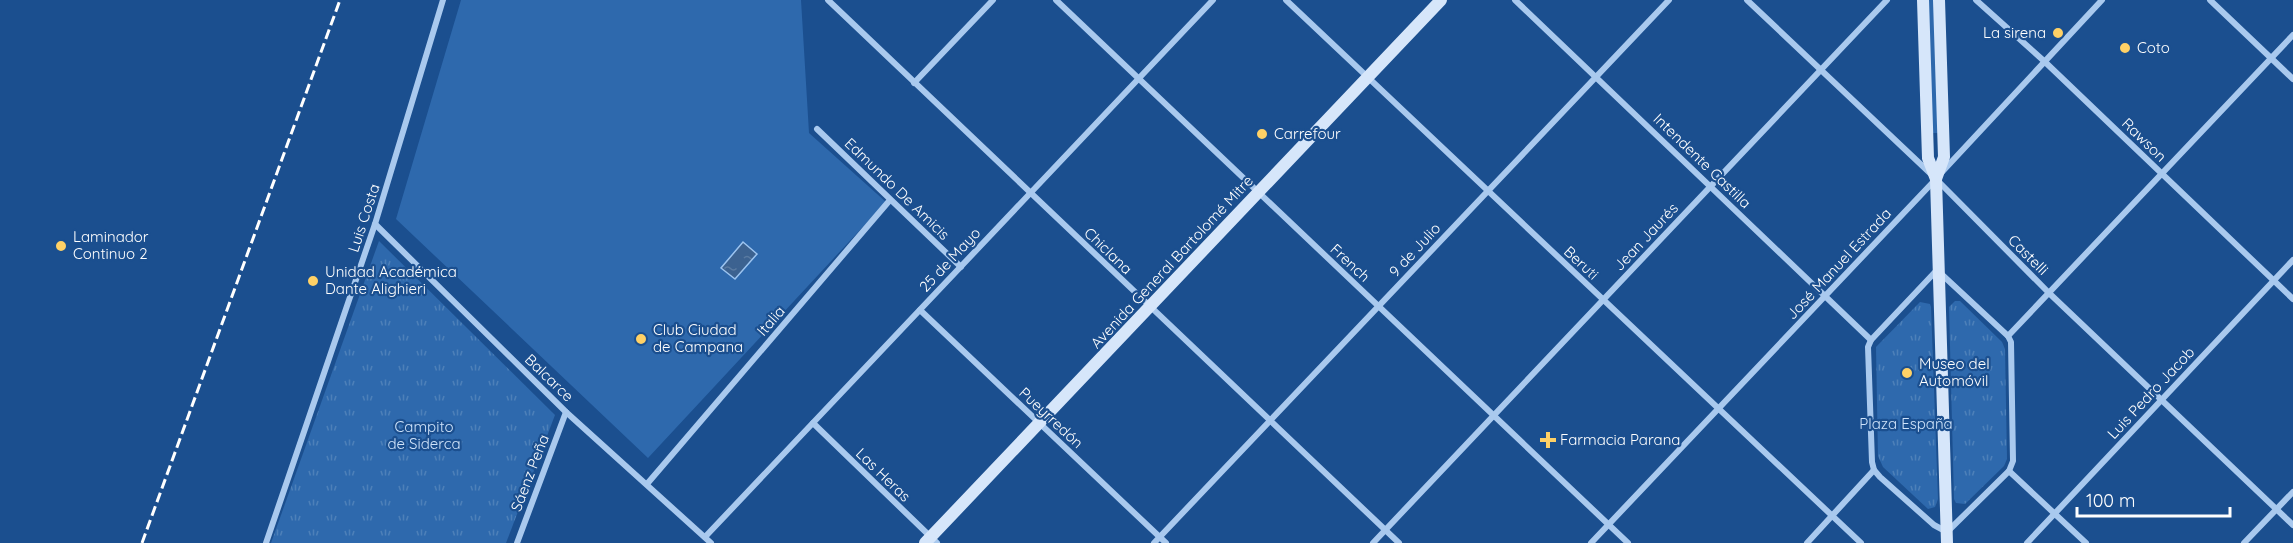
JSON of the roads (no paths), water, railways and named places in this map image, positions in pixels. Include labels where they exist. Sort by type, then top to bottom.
[{"type":"main road","name":"Avenida General Bartolomé Mitre","points":[[931,541],[1441,0]]},
{"type":"main road","points":[[1923,0],[1928,158],[1936,179],[1947,538]]},
{"type":"main road","points":[[1936,179],[1944,157],[1939,0]]},
{"type":"street","name":"Luis Costa","points":[[266,543],[375,224],[443,0]]},
{"type":"street","name":"Chiclana","points":[[828,0],[1399,543]]},
{"type":"street","points":[[914,83],[993,0]]},
{"type":"street","name":"French","points":[[1056,0],[1628,543]]},
{"type":"street","name":"25 de Mayo","points":[[705,537],[1213,0]]},
{"type":"street","name":"Beruti","points":[[1286,0],[1861,543]]},
{"type":"street","name":"Intendente Castilla","points":[[1515,0],[1871,340]]},
{"type":"street","name":"9 de Julio","points":[[1154,543],[1669,0]]},
{"type":"street","name":"Castelli","points":[[1747,0],[1936,179],[2049,293],[2293,525]]},
{"type":"street","name":"Jean Jaurés","points":[[1374,543],[1887,0]]},
{"type":"street","name":"Rawson","points":[[1976,0],[2293,299]]},
{"type":"street","name":"José Manuel Estrada","points":[[1591,543],[2102,0]]},
{"type":"street","points":[[2210,0],[2293,79]]},
{"type":"street","points":[[2008,336],[2293,35]]},
{"type":"street","name":"Edmundo De Amicis","points":[[817,129],[961,267]]},
{"type":"street","name":"Italia","points":[[647,484],[890,200]]},
{"type":"street","name":"Balcarce","points":[[375,224],[566,412],[711,543]]},
{"type":"street","name":"Luis Pedro Jacob","points":[[2027,543],[2293,260]]},
{"type":"street","points":[[1808,543],[1874,470],[1868,347],[1871,340],[1937,270],[2008,336],[2011,342],[2013,461],[2009,471],[1947,538],[1874,470]]},
{"type":"street","name":"Pueyrredón","points":[[920,310],[1166,543]]},
{"type":"street","name":"Sáenz Peña","points":[[517,543],[566,412]]},
{"type":"street","name":"Las Heras","points":[[813,423],[931,541]]},
{"type":"street","points":[[2009,471],[2086,543]]},
{"type":"street","points":[[2244,543],[2293,492]]},
{"type":"water","points":[[743,242],[757,254],[735,279],[721,268]]},
{"type":"railway","points":[[142,543],[340,0]]},
{"type":"place","name":"La sirena","points":[[2058,33]]},
{"type":"place","name":"Coto","points":[[2125,48]]},
{"type":"place","name":"Carrefour","points":[[1262,134]]},
{"type":"place","name":"Laminador Continuo 2","points":[[61,246]]},
{"type":"place","name":"Unidad Académica Dante Alighieri","points":[[313,281]]},
{"type":"place","name":"Club Ciudad de Campana","points":[[641,339]]},
{"type":"place","name":"Museo del Automóvil","points":[[1907,373]]},
{"type":"place","name":"Farmacia Parana","points":[[1548,440]]},
{"type":"park label","name":"Plaza España","points":[[1906,424]]},
{"type":"park label","name":"Campito de Siderca","points":[[424,436]]}]
